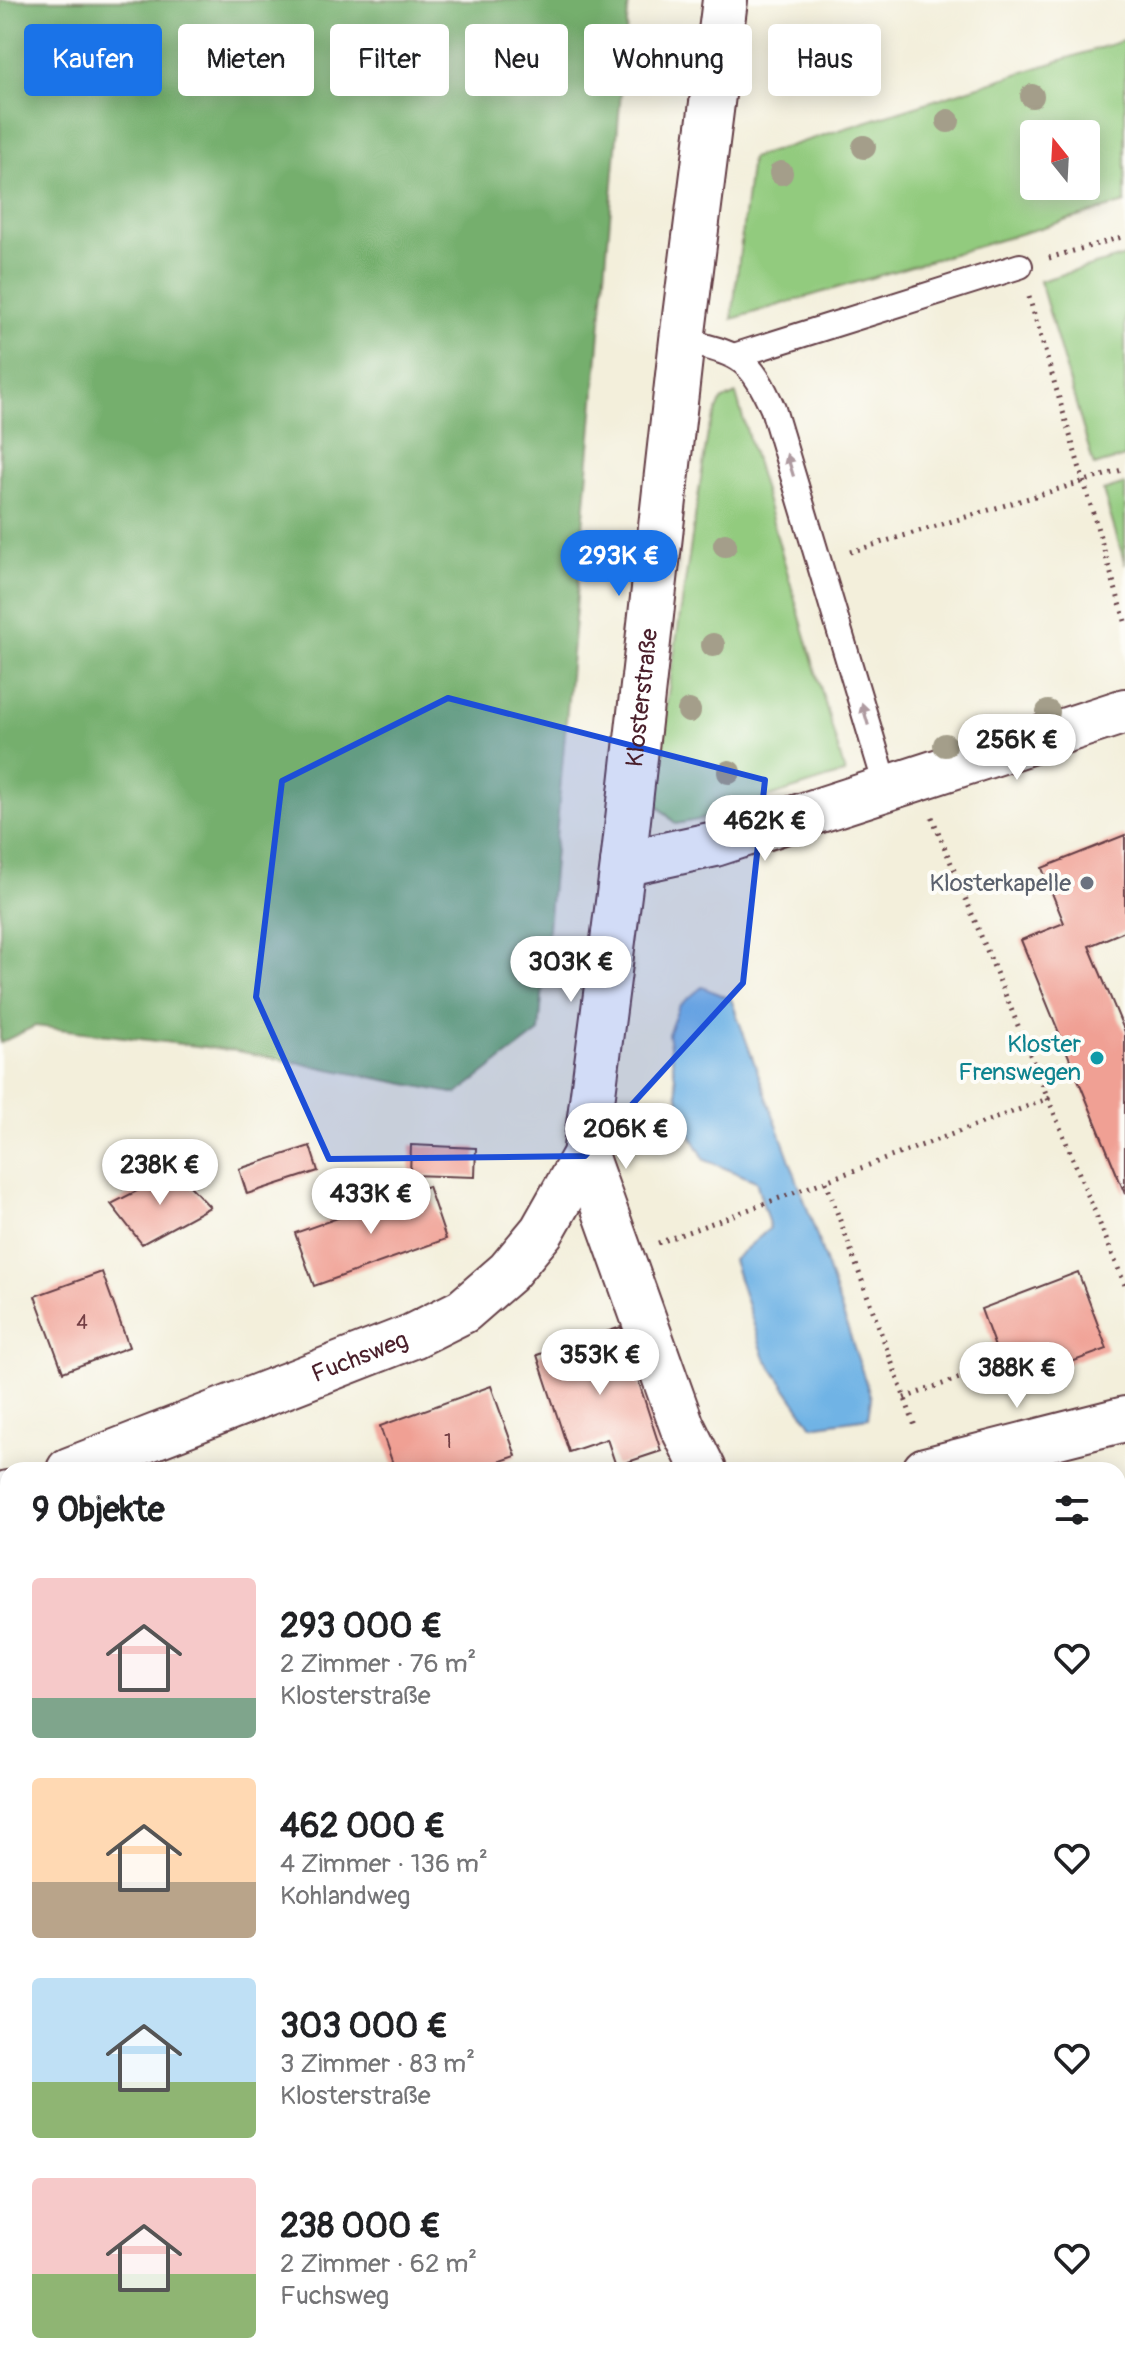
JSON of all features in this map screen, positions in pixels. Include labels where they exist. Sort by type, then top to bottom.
[{"type":"street","name":"Klosterstraße","points":[[585,1155],[623,864],[682,340],[725,0]]},
{"type":"street","points":[[623,864],[715,844],[1125,711]]},
{"type":"street","points":[[585,1155],[682,1426],[700,1462]]},
{"type":"street","name":"Fuchsweg","points":[[90,1462],[413,1336],[463,1311],[508,1272],[542,1231],[585,1155]]},
{"type":"street","points":[[955,1462],[1125,1419]]},
{"type":"lane","points":[[737,355],[1020,266]]},
{"type":"lane","points":[[682,340],[737,355],[759,376],[901,784]]},
{"type":"path","points":[[1125,236],[1020,266],[1125,621]]},
{"type":"path","points":[[845,553],[1125,469]]},
{"type":"path","points":[[901,784],[1051,1097],[1125,1285]]},
{"type":"path","points":[[620,1257],[1051,1097]]},
{"type":"path","points":[[826,1182],[925,1462]]},
{"type":"path","points":[[904,1398],[1001,1363]]},
{"type":"highlighted area","points":[[448,698],[765,780],[743,983],[585,1156],[329,1159],[256,997],[282,781]]},
{"type":"green space","points":[[0,0],[629,0],[627,24],[584,24],[584,96],[621,96],[539,1032],[457,1094],[237,1051],[35,1026],[0,1043]]},
{"type":"green space","points":[[1125,40],[1125,203],[732,319],[751,158]]},
{"type":"green space","points":[[1125,256],[1125,457],[1094,466],[1040,281]]},
{"type":"green space","points":[[736,394],[845,773],[676,824],[653,801],[655,779],[708,432],[721,401]]},
{"type":"green space","points":[[1125,484],[1125,564],[1103,491]]},
{"type":"water","points":[[702,987],[731,999],[809,1213],[871,1398],[868,1418],[812,1426],[764,1356],[733,1260],[770,1228],[756,1181],[705,1160],[682,1120],[668,1034],[679,1006]]},
{"type":"building","name":"Kloster Frenswegen","points":[[1125,835],[1125,931],[1089,946],[1125,1032],[1125,1194],[1021,940],[1064,923],[1042,868]]},
{"type":"building","points":[[411,1145],[476,1148],[475,1177],[410,1175]]},
{"type":"building","points":[[310,1146],[318,1171],[247,1194],[239,1169]]},
{"type":"building","points":[[176,1171],[210,1207],[142,1244],[111,1204]]},
{"type":"building","points":[[428,1186],[446,1239],[314,1286],[295,1233]]},
{"type":"building","points":[[102,1272],[129,1347],[63,1372],[35,1296]]},
{"type":"building","points":[[1078,1272],[1107,1349],[1009,1385],[981,1309]]},
{"type":"building","points":[[621,1327],[661,1451],[628,1462],[615,1462],[607,1439],[569,1452],[537,1355]]},
{"type":"building","points":[[491,1386],[516,1456],[498,1462],[392,1462],[380,1426]]},
{"type":"place","name":"Klosterkapelle","points":[[1087,883]]},
{"type":"place","name":"Kloster Frenswegen","points":[[1097,1058]]}]
